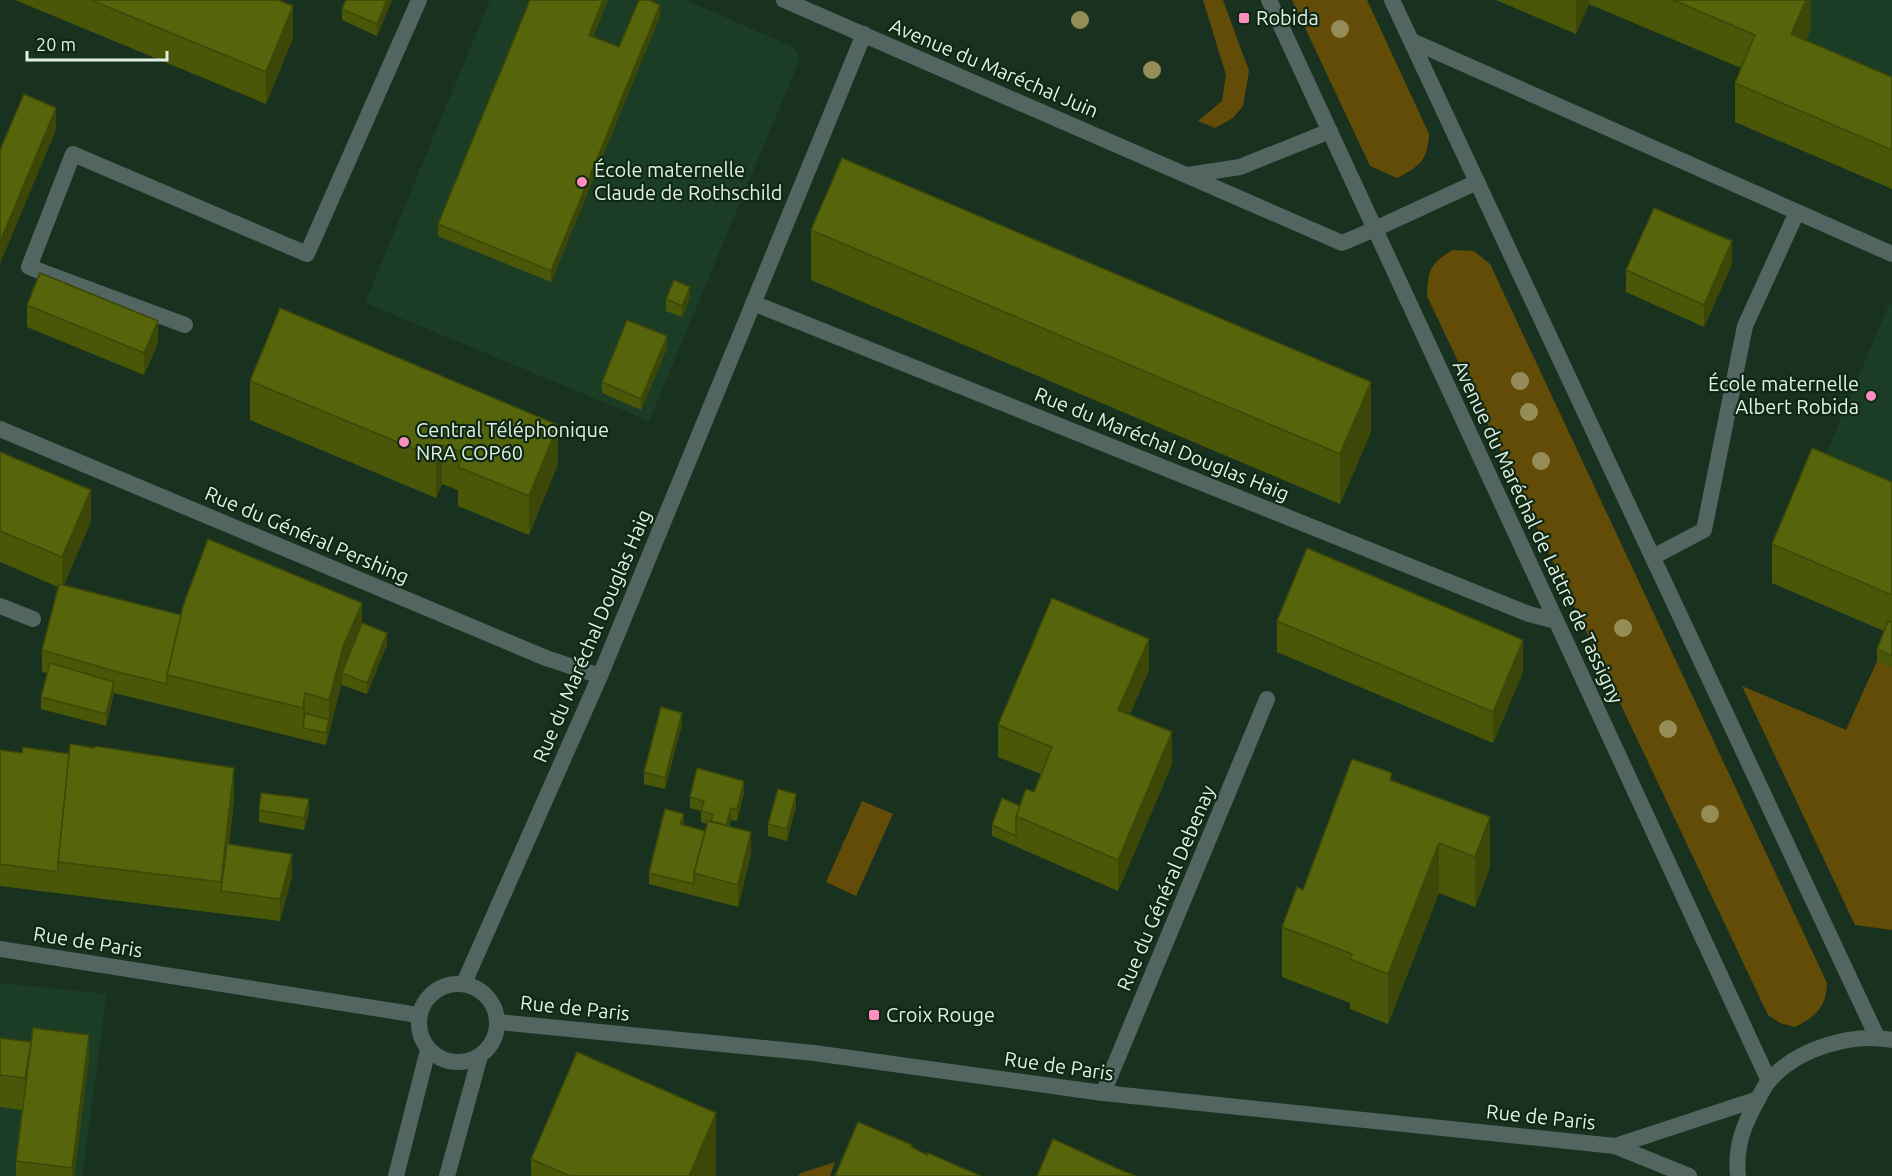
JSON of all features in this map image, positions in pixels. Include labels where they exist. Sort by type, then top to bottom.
[{"type":"street","points":[[185,325],[29,267],[73,154],[307,254],[419,0]]},
{"type":"street","name":"Avenue du Maréchal Juin","points":[[784,0],[1187,175]]},
{"type":"street","name":"Avenue du Maréchal de Lattre de Tassigny","points":[[1269,0],[1769,1081]]},
{"type":"street","points":[[1392,0],[1653,557],[1885,1039],[1830,1043],[1793,1060],[1769,1081],[1745,1121],[1737,1158],[1738,1176]]},
{"type":"street","name":"Rue du Maréchal Douglas Haig","points":[[464,983],[600,676],[864,34]]},
{"type":"street","points":[[1412,41],[1892,254]]},
{"type":"street","points":[[1187,175],[1240,167],[1330,130]]},
{"type":"street","points":[[1187,175],[1342,243],[1477,182]]},
{"type":"street","points":[[1653,557],[1704,530],[1745,326],[1797,212]]},
{"type":"street","name":"Rue du Maréchal Douglas Haig","points":[[753,303],[1529,614],[1556,621]]},
{"type":"street","name":"Rue du Général Pershing","points":[[0,429],[546,658],[600,676]]},
{"type":"street","points":[[0,606],[33,619]]},
{"type":"street","name":"Rue du Général Debenay","points":[[1104,1093],[1267,699]]},
{"type":"street","name":"Rue de Paris","points":[[0,949],[418,1015]]},
{"type":"street","points":[[447,1176],[480,1056],[493,1041],[498,1022],[493,1004],[481,990],[464,983],[444,985],[428,997],[418,1015],[420,1033],[428,1050],[444,1060],[462,1062],[480,1056]]},
{"type":"street","name":"Rue de Paris","points":[[498,1022],[814,1053],[1104,1093],[1615,1146],[1689,1176]]},
{"type":"street","points":[[396,1176],[428,1050]]},
{"type":"street","name":"Rue de Paris","points":[[1615,1146],[1758,1099]]},
{"type":"shaded area","name":"École maternelle Claude de Rothschild","points":[[490,0],[686,0],[791,46],[797,51],[799,61],[649,421],[365,303]]},
{"type":"shaded area","points":[[1203,0],[1223,0],[1249,71],[1243,106],[1233,118],[1215,128],[1198,121],[1222,101],[1226,75]]},
{"type":"shaded area","points":[[1292,0],[1367,0],[1429,134],[1427,150],[1417,166],[1397,178],[1370,166]]},
{"type":"shaded area","points":[[1496,0],[1892,0],[1892,189],[1735,122],[1755,74],[1589,4],[1576,34]]},
{"type":"shaded area","points":[[1453,250],[1474,251],[1490,264],[1827,983],[1822,1005],[1814,1015],[1795,1027],[1780,1023],[1768,1015],[1427,296],[1428,280],[1432,268],[1439,259]]},
{"type":"shaded area","name":"École maternelle Albert Robida","points":[[1889,304],[1892,305],[1892,667],[1888,633],[1772,583]]},
{"type":"shaded area","points":[[1877,661],[1892,667],[1892,930],[1855,925],[1742,686],[1846,730]]},
{"type":"shaded area","points":[[862,801],[893,814],[856,896],[826,882]]},
{"type":"shaded area","points":[[0,983],[107,994],[82,1176],[0,1176]]},
{"type":"shaded area","points":[[835,1162],[830,1176],[798,1176],[801,1173]]},
{"type":"building","points":[[91,0],[278,0],[293,6],[266,72]]},
{"type":"building","points":[[346,0],[387,0],[377,24],[342,9]]},
{"type":"building","points":[[530,0],[603,0],[589,35],[619,47],[639,0],[649,0],[660,5],[551,271],[438,224]]},
{"type":"building","points":[[1673,0],[1806,0],[1791,34],[1892,77],[1892,150],[1735,83],[1755,35]]},
{"type":"building","points":[[24,94],[56,108],[0,242],[0,150]]},
{"type":"building","points":[[842,158],[1371,382],[1340,454],[811,230]]},
{"type":"building","points":[[1654,208],[1732,241],[1704,305],[1626,270]]},
{"type":"building","points":[[40,273],[158,321],[144,353],[27,305]]},
{"type":"building","points":[[674,280],[690,287],[682,306],[666,299]]},
{"type":"building","points":[[280,308],[558,425],[529,496],[458,467],[464,453],[442,445],[436,458],[250,381]]},
{"type":"building","points":[[627,320],[667,336],[641,399],[602,382]]},
{"type":"building","points":[[1812,448],[1892,482],[1892,595],[1772,544]]},
{"type":"building","points":[[0,452],[91,490],[62,557],[0,531]]},
{"type":"building","points":[[208,539],[362,603],[343,647],[329,700],[305,693],[303,708],[167,675],[183,606]]},
{"type":"building","points":[[1307,548],[1523,640],[1493,712],[1277,621]]},
{"type":"building","points":[[59,584],[181,615],[167,684],[42,650]]},
{"type":"building","points":[[1052,598],[1149,639],[1118,710],[1172,732],[1118,860],[1016,816],[1026,789],[1034,792],[1052,747],[998,725]]},
{"type":"building","points":[[1888,621],[1892,623],[1892,656],[1877,649]]},
{"type":"building","points":[[362,623],[387,633],[367,683],[342,673]]},
{"type":"building","points":[[50,663],[114,682],[106,714],[41,697]]},
{"type":"building","points":[[661,707],[682,713],[665,778],[644,772]]},
{"type":"building","points":[[305,713],[329,720],[326,733],[303,728]]},
{"type":"building","points":[[70,744],[234,768],[221,882],[58,862]]},
{"type":"building","points":[[23,747],[69,754],[58,872],[0,864],[0,750],[22,753]]},
{"type":"building","points":[[1352,759],[1392,773],[1390,780],[1490,817],[1475,857],[1439,843],[1388,974],[1350,959],[1352,954],[1282,927],[1297,887],[1303,890]]},
{"type":"building","points":[[697,768],[744,781],[737,809],[731,808],[726,825],[711,821],[713,814],[701,811],[704,801],[690,797]]},
{"type":"building","points":[[778,789],[796,794],[787,829],[768,824]]},
{"type":"building","points":[[261,793],[309,799],[304,818],[259,810]]},
{"type":"building","points":[[1002,798],[1020,806],[1016,816],[1016,836],[992,825]]},
{"type":"building","points":[[665,809],[684,814],[680,824],[705,831],[694,873],[694,884],[649,873]]},
{"type":"building","points":[[708,821],[751,832],[738,885],[694,873]]},
{"type":"building","points":[[227,844],[292,854],[280,899],[221,891]]},
{"type":"building","points":[[33,1028],[89,1035],[72,1168],[16,1161]]},
{"type":"building","points":[[0,1038],[31,1042],[25,1078],[0,1075]]},
{"type":"building","points":[[577,1052],[716,1113],[689,1176],[570,1176],[531,1159]]},
{"type":"building","points":[[858,1122],[912,1145],[911,1147],[927,1155],[928,1153],[981,1176],[835,1176]]},
{"type":"building","points":[[1053,1139],[1123,1171],[1136,1176],[1037,1176]]},
{"type":"place","name":"Robida","points":[[1244,18]]},
{"type":"place","name":"École maternelle Claude de Rothschild","points":[[582,182]]},
{"type":"place","name":"École maternelle Albert Robida","points":[[1871,396]]},
{"type":"place","name":"Central Téléphonique NRA COP60","points":[[404,442]]},
{"type":"place","name":"Croix Rouge","points":[[874,1015]]}]
